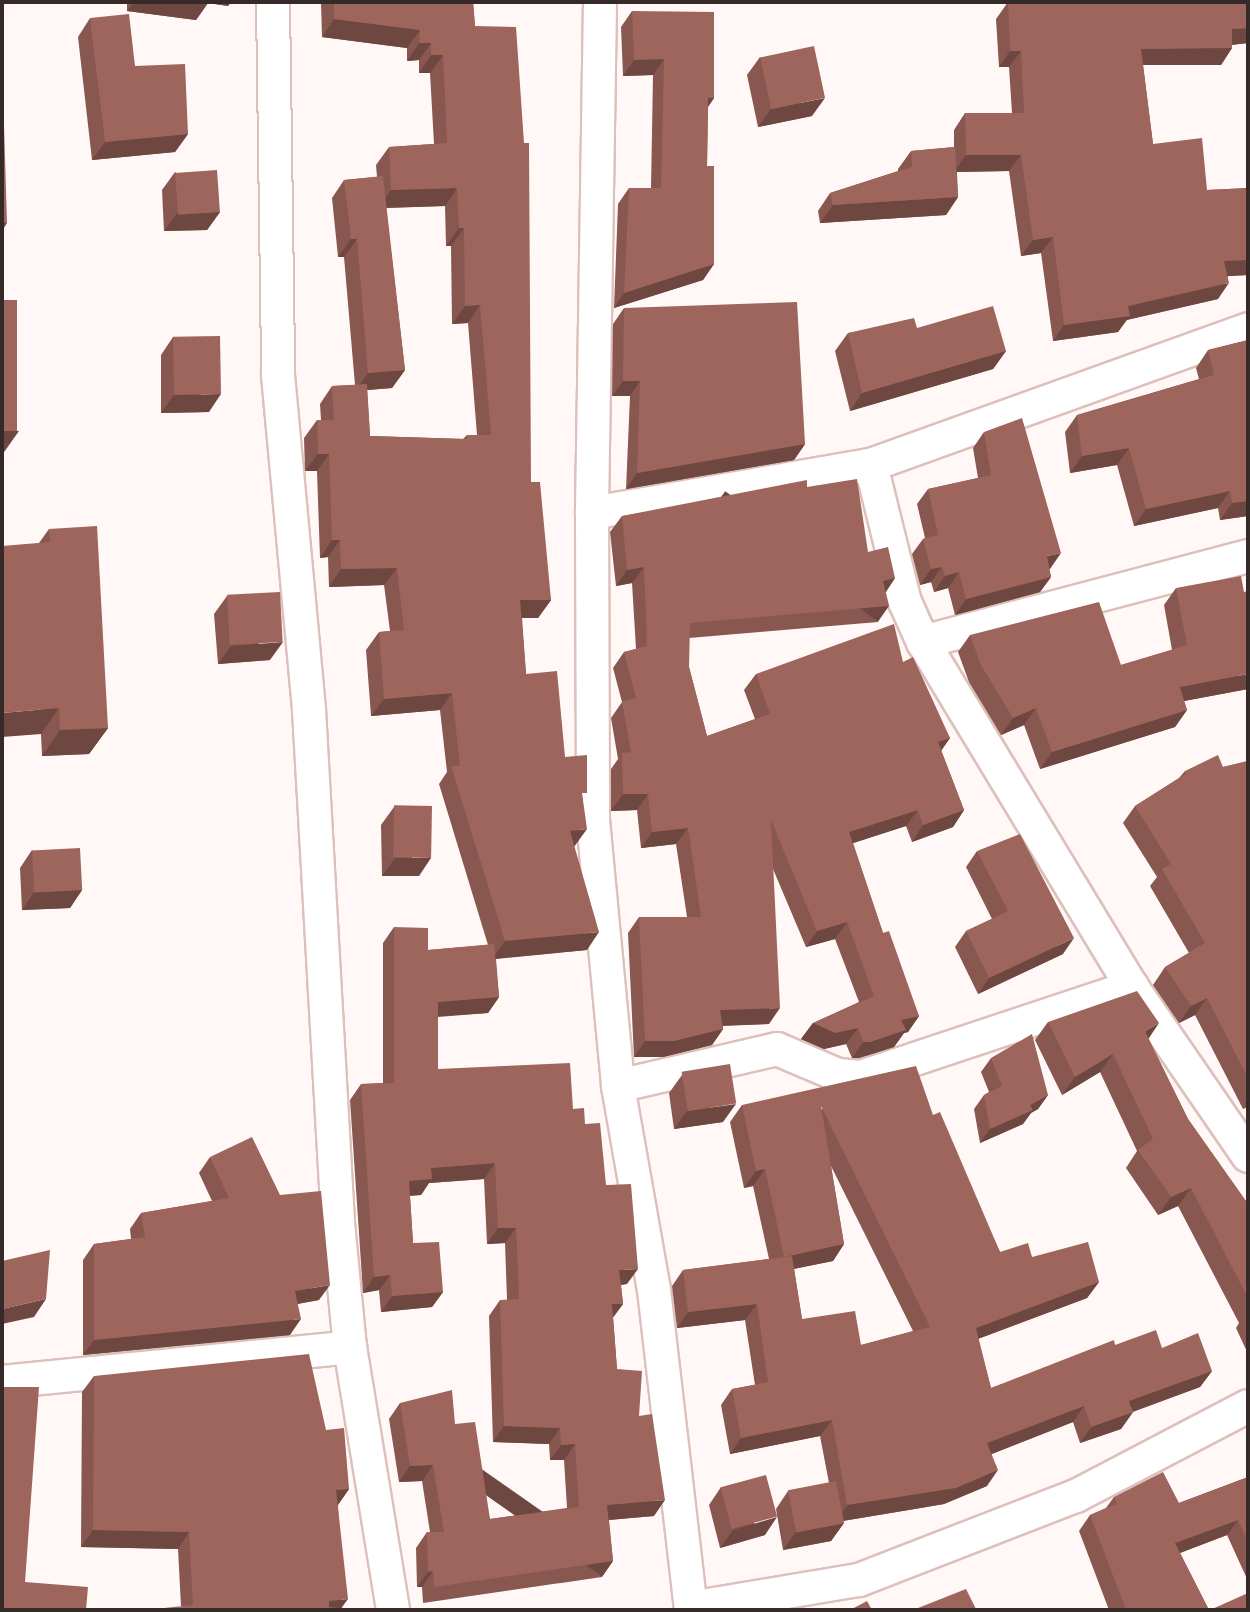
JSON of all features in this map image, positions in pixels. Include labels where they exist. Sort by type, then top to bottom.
[{"type":"street","points":[[273,2],[278,374],[309,710],[326,1051],[350,1347],[393,1610]]},
{"type":"street","points":[[600,2],[592,513],[593,820],[618,1086],[654,1290],[691,1609],[859,1580],[1076,1496],[1248,1406]]},
{"type":"street","points":[[592,513],[871,465],[1248,329]]},
{"type":"street","points":[[871,465],[905,602],[923,642],[1132,987],[1248,1156]]},
{"type":"street","points":[[923,642],[1248,556]]},
{"type":"street","points":[[618,1086],[777,1049],[838,1076],[861,1077],[1132,987]]},
{"type":"street","points":[[2,1382],[350,1347]]},
{"type":"building","points":[[334,2],[473,2],[475,26],[516,27],[524,143],[529,143],[531,482],[540,482],[551,600],[520,600],[526,674],[557,671],[565,757],[587,755],[587,793],[582,793],[587,829],[570,831],[599,932],[505,941],[451,766],[460,766],[452,693],[384,699],[379,632],[404,630],[397,568],[341,569],[340,540],[332,540],[329,454],[318,454],[317,420],[334,420],[332,386],[367,384],[370,436],[467,439],[467,435],[491,435],[480,305],[465,306],[464,228],[459,228],[457,188],[391,190],[389,147],[447,143],[443,55],[431,55],[431,43],[419,43],[420,30],[334,19]]},
{"type":"building","points":[[1008,2],[1248,2],[1248,28],[1232,29],[1232,48],[1141,49],[1153,144],[1202,138],[1207,190],[1248,188],[1248,260],[1224,261],[1229,283],[1128,306],[1130,316],[1064,325],[1053,237],[1033,240],[1021,155],[966,155],[965,113],[1024,113],[1021,51],[1010,51]]},
{"type":"building","points":[[632,11],[714,12],[714,98],[708,98],[707,166],[714,166],[714,264],[624,293],[629,188],[661,188],[664,59],[634,60]]},
{"type":"building","points":[[129,14],[135,66],[185,64],[188,134],[105,142],[90,18]]},
{"type":"building","points":[[814,46],[825,98],[771,109],[760,57]]},
{"type":"building","points":[[3,92],[7,223],[2,223]]},
{"type":"building","points":[[955,147],[958,197],[833,205],[830,193],[912,167],[911,151]]},
{"type":"building","points":[[217,170],[220,212],[178,215],[175,173]]},
{"type":"building","points":[[383,176],[405,370],[368,373],[357,239],[351,239],[344,180]]},
{"type":"building","points":[[2,300],[17,300],[17,431],[2,431]]},
{"type":"building","points":[[797,302],[805,444],[637,473],[640,381],[623,381],[624,308]]},
{"type":"building","points":[[993,306],[1006,351],[862,393],[848,333],[914,318],[917,328]]},
{"type":"building","points":[[220,336],[221,394],[174,395],[173,337]]},
{"type":"building","points":[[1248,340],[1248,501],[1232,503],[1230,491],[1146,509],[1129,448],[1082,456],[1077,415],[1214,375],[1208,350]]},
{"type":"building","points":[[1022,418],[1061,553],[1047,556],[1051,577],[966,599],[959,572],[945,576],[942,567],[931,569],[923,539],[938,535],[928,489],[991,475],[984,432]]},
{"type":"building","points":[[857,479],[868,552],[888,547],[895,578],[883,581],[889,606],[690,623],[689,667],[707,736],[770,714],[756,674],[894,624],[903,662],[913,657],[950,738],[938,742],[964,810],[923,825],[918,810],[849,832],[883,933],[889,931],[919,1016],[901,1020],[906,1030],[870,1042],[863,1042],[858,1028],[835,1033],[813,1023],[874,996],[847,922],[817,931],[771,820],[780,1008],[720,1010],[723,1029],[674,1041],[645,1041],[639,917],[701,917],[688,828],[652,832],[648,794],[623,794],[622,753],[631,752],[622,702],[636,698],[624,652],[647,646],[644,567],[627,570],[622,516],[807,480],[807,487]]},
{"type":"building","points":[[97,526],[108,728],[60,730],[59,708],[2,713],[2,546],[50,542],[49,529]]},
{"type":"building","points":[[1241,576],[1244,592],[1248,591],[1248,674],[1180,687],[1187,710],[1052,752],[1036,708],[1013,718],[981,665],[970,635],[1099,602],[1121,665],[1187,645],[1176,588]]},
{"type":"building","points":[[280,592],[283,642],[230,645],[227,595]]},
{"type":"building","points":[[1218,755],[1223,767],[1248,761],[1248,1078],[1207,998],[1191,1006],[1165,967],[1205,943],[1162,869],[1171,864],[1135,806],[1186,774],[1185,771]]},
{"type":"building","points":[[394,805],[432,806],[431,858],[393,857]]},
{"type":"building","points":[[1020,834],[1074,938],[989,978],[966,931],[1008,911],[977,851]]},
{"type":"building","points":[[80,848],[82,890],[34,892],[32,851]]},
{"type":"building","points":[[394,927],[428,928],[428,950],[494,944],[499,997],[438,1002],[438,1069],[570,1063],[573,1109],[584,1108],[585,1124],[600,1123],[606,1185],[631,1184],[638,1269],[619,1270],[623,1304],[612,1304],[617,1369],[642,1371],[639,1416],[652,1414],[665,1500],[607,1505],[613,1561],[434,1587],[433,1571],[428,1572],[427,1532],[444,1532],[433,1465],[410,1466],[400,1403],[452,1390],[455,1424],[475,1422],[490,1519],[579,1507],[575,1444],[561,1445],[560,1428],[504,1426],[500,1300],[519,1299],[516,1228],[498,1228],[495,1163],[431,1168],[432,1179],[409,1181],[413,1243],[439,1242],[443,1292],[392,1296],[390,1275],[374,1277],[361,1084],[394,1083]]},
{"type":"building","points":[[1137,991],[1159,1023],[1145,1031],[1188,1119],[1248,1204],[1248,1298],[1191,1188],[1171,1197],[1138,1150],[1153,1139],[1113,1054],[1075,1077],[1048,1022]]},
{"type":"building","points":[[1032,1034],[1048,1095],[1030,1105],[1033,1110],[990,1129],[984,1095],[1002,1086],[991,1058]]},
{"type":"building","points":[[730,1064],[736,1104],[688,1111],[682,1072]]},
{"type":"building","points":[[916,1066],[933,1115],[940,1112],[1000,1252],[1028,1243],[1032,1257],[1088,1242],[1099,1282],[976,1328],[991,1388],[1114,1340],[1115,1345],[1156,1330],[1162,1348],[1198,1333],[1212,1371],[1129,1401],[1133,1412],[1091,1427],[1084,1406],[987,1443],[998,1470],[956,1488],[847,1505],[832,1420],[741,1438],[732,1389],[768,1382],[757,1304],[688,1312],[683,1270],[792,1256],[802,1319],[855,1311],[861,1345],[930,1327],[821,1106],[844,1244],[784,1257],[765,1169],[756,1171],[742,1105]]},
{"type":"building","points":[[252,1137],[280,1195],[321,1191],[330,1285],[295,1291],[301,1319],[94,1340],[94,1244],[145,1237],[141,1213],[229,1198],[210,1157]]},
{"type":"building","points":[[50,1250],[46,1299],[2,1309],[2,1261]]},
{"type":"building","points":[[309,1354],[326,1430],[344,1428],[349,1489],[336,1490],[348,1599],[329,1601],[329,1607],[354,1610],[145,1610],[193,1605],[189,1532],[93,1530],[94,1376]]},
{"type":"building","points":[[2,1387],[39,1387],[25,1582],[88,1587],[86,1610],[2,1610]]},
{"type":"building","points":[[1163,1472],[1179,1503],[1248,1477],[1248,1542],[1238,1520],[1175,1543],[1209,1610],[1126,1610],[1090,1515],[1117,1504],[1114,1497]]},
{"type":"building","points":[[766,1475],[777,1517],[732,1529],[721,1487]]},
{"type":"building","points":[[836,1481],[844,1523],[796,1533],[788,1490]]},
{"type":"building","points":[[966,1589],[976,1609],[913,1610]]},
{"type":"building","points":[[1248,1593],[1248,1610],[1210,1610]]},
{"type":"building","points":[[867,1601],[872,1610],[850,1610]]}]
